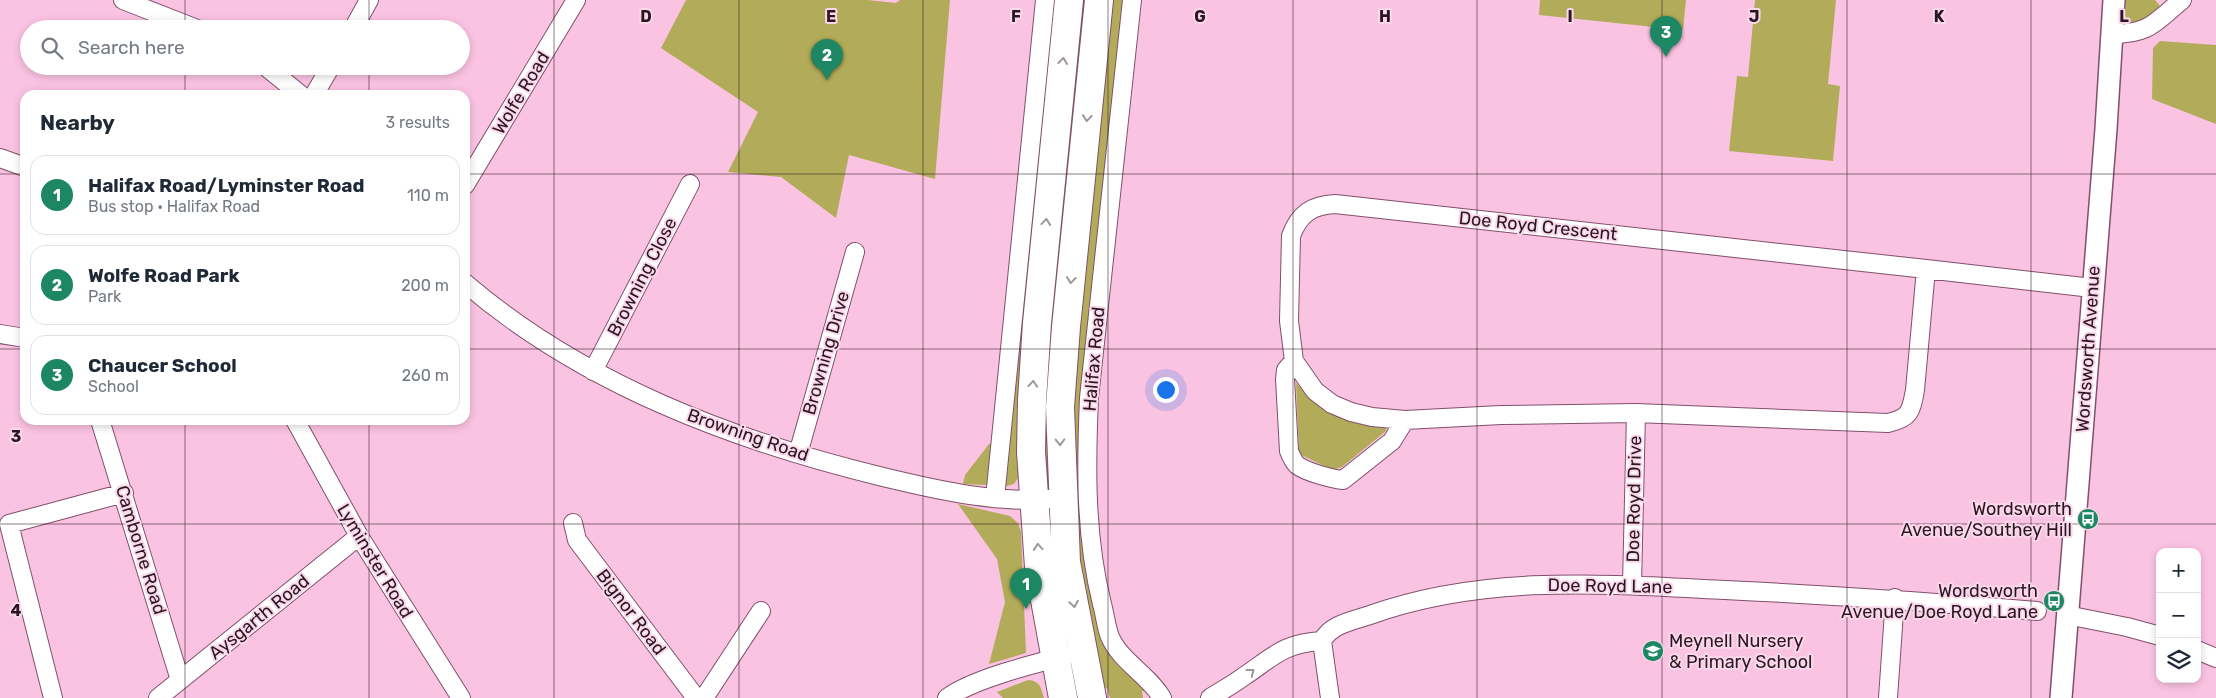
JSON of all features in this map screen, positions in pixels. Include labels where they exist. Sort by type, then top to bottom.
[{"type":"highway","points":[[1064,698],[1040,567],[1033,500],[1032,400],[1037,323],[1069,0]]},
{"type":"highway","name":"Halifax Road","points":[[1092,698],[1066,562],[1062,498],[1060,408],[1065,336],[1099,0]]},
{"type":"street","points":[[123,0],[146,4],[179,20]]},
{"type":"street","points":[[357,20],[369,0]]},
{"type":"street","name":"Wolfe Road","points":[[470,177],[576,0]]},
{"type":"street","points":[[995,498],[1046,0]]},
{"type":"street","name":"Halifax Road","points":[[1132,0],[1089,398],[1088,506],[1090,538],[1098,589],[1110,636],[1116,649],[1162,698]]},
{"type":"street","name":"Wordsworth Avenue","points":[[2062,698],[2092,288],[2106,129],[2114,0]]},
{"type":"street","points":[[2112,34],[2138,33],[2158,21],[2182,0]]},
{"type":"street","points":[[276,75],[295,90]]},
{"type":"street","points":[[317,90],[326,75]]},
{"type":"street","points":[[0,158],[20,165]]},
{"type":"street","name":"Browning Close","points":[[594,370],[690,184]]},
{"type":"street","name":"Doe Royd Crescent","points":[[1926,269],[1915,390],[1911,410],[1902,420],[1888,423],[1636,413],[1502,414],[1405,420],[1372,417],[1351,412],[1332,404],[1315,390],[1294,361],[1289,322],[1292,236],[1295,224],[1301,216],[1312,208],[1323,205],[1344,205],[1926,269],[2092,288]]},
{"type":"street","name":"Browning Drive","points":[[798,454],[855,252]]},
{"type":"street","name":"Browning Road","points":[[470,287],[545,342],[594,370],[693,418],[798,454],[911,484],[995,498],[1033,500],[1062,498]]},
{"type":"street","points":[[0,334],[20,337]]},
{"type":"street","name":"Doe Royd Crescent","points":[[1294,361],[1286,370],[1285,379],[1289,451],[1292,460],[1298,466],[1335,480],[1343,480],[1392,441],[1405,420]]},
{"type":"street","name":"Doe Royd Drive","points":[[1632,585],[1636,413]]},
{"type":"street","name":"Camborne Road","points":[[102,425],[180,680]]},
{"type":"street","name":"Lyminster Road","points":[[298,425],[359,536],[461,698]]},
{"type":"street","points":[[53,698],[9,524],[124,494]]},
{"type":"street","name":"Bignor Road","points":[[573,523],[576,540],[696,698]]},
{"type":"street","name":"Aysgarth Road","points":[[158,698],[359,536]]},
{"type":"street","name":"Doe Royd Lane","points":[[1322,641],[1327,633],[1338,626],[1371,614],[1422,600],[1467,591],[1516,586],[1632,585],[1895,598],[2037,611]]},
{"type":"street","points":[[1888,698],[1895,598]]},
{"type":"street","points":[[704,698],[761,611]]},
{"type":"street","points":[[2068,615],[2127,626],[2156,635]]},
{"type":"street","points":[[1210,698],[1243,678],[1277,652],[1294,645],[1322,641],[1330,698]]},
{"type":"street","points":[[947,698],[967,687],[1056,658],[1082,652]]},
{"type":"street","points":[[2201,652],[2216,658]]},
{"type":"shaded area","points":[[686,0],[868,0],[896,3],[900,0],[950,0],[935,179],[849,155],[836,218],[781,177],[728,172],[758,112],[661,48]]},
{"type":"shaded area","points":[[1053,0],[1062,0],[1020,475],[1014,484],[1007,486],[963,484],[965,475],[989,444],[1007,444]]},
{"type":"shaded area","points":[[1079,0],[1091,0],[1051,475],[1045,482],[1039,407]]},
{"type":"shaded area","points":[[1109,0],[1123,0],[1113,158],[1087,385],[1099,607],[1113,658],[1150,692],[1142,691],[1143,698],[1110,698],[1107,688],[1101,690],[1068,489],[1075,335]]},
{"type":"shaded area","points":[[1540,0],[1686,0],[1683,30],[1539,15]]},
{"type":"shaded area","points":[[1755,0],[1836,0],[1828,84],[1840,86],[1833,161],[1729,151],[1737,76],[1748,77]]},
{"type":"shaded area","points":[[2126,0],[2155,0],[2160,6],[2147,20],[2134,25],[2125,21]]},
{"type":"shaded area","points":[[2160,41],[2216,45],[2216,124],[2152,99],[2153,48]]},
{"type":"shaded area","points":[[1296,383],[1312,398],[1385,424],[1386,431],[1342,467],[1333,470],[1299,454]]},
{"type":"shaded area","points":[[958,504],[1010,516],[1018,523],[1021,532],[1026,653],[989,664],[1005,602],[997,559]]},
{"type":"shaded area","points":[[1028,680],[1039,685],[1044,698],[1003,698],[997,692]]},
{"type":"place","name":"Chaucer School","points":[[1666,57]]},
{"type":"place","name":"Wolfe Road Park","points":[[827,80]]},
{"type":"place","name":"Wordsworth Avenue/Southey Hill","points":[[2088,519]]},
{"type":"place","name":"Wordsworth Avenue/Doe Royd Lane","points":[[2054,601]]},
{"type":"place","name":"Halifax Road/Lyminster Road","points":[[1026,609]]},
{"type":"place","name":"Meynell Nursery & Primary School","points":[[1653,651]]}]
